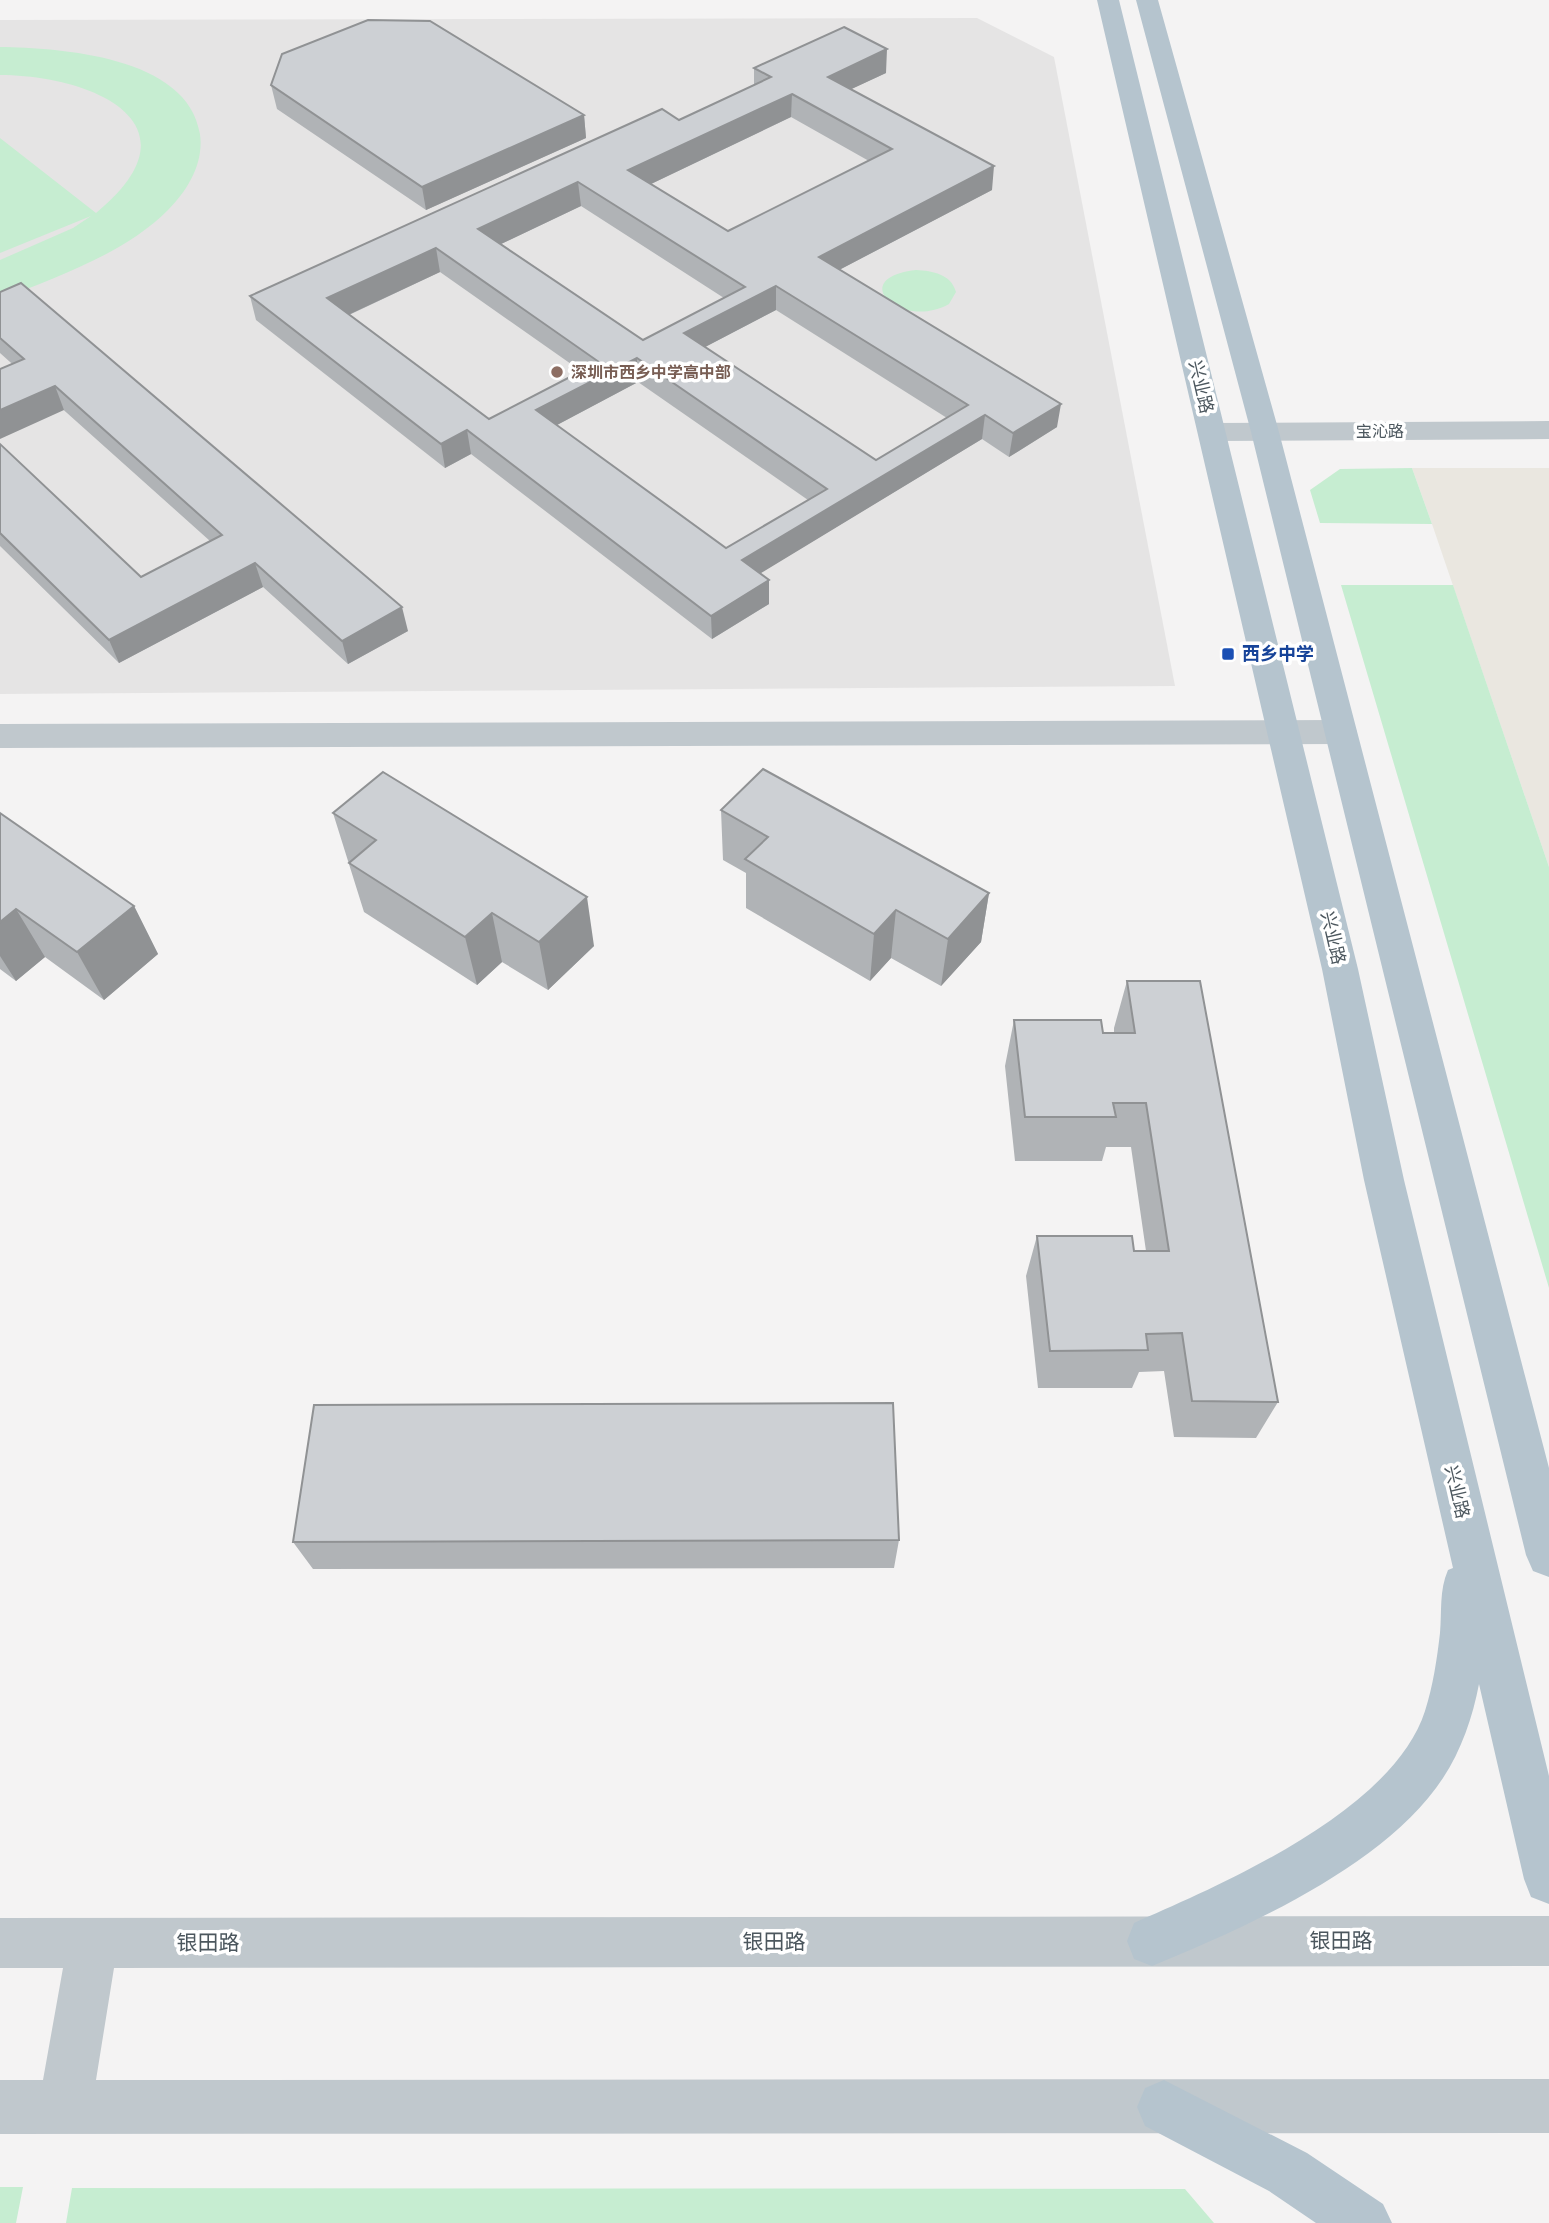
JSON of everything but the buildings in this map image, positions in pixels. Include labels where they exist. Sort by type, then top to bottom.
[{"type":"main road","name":"兴业路","points":[[1108,0],[1340,969],[1384,1180],[1549,1879]]},
{"type":"main road","points":[[1147,0],[1265,432],[1547,1546]]},
{"type":"main road","points":[[1152,1941],[1261,1892],[1333,1850],[1397,1797],[1431,1753],[1453,1700],[1465,1635],[1463,1518]]},
{"type":"main road","points":[[1164,2107],[1288,2172],[1364,2223]]},
{"type":"street","name":"宝沁路","points":[[1212,432],[1549,430]]},
{"type":"street","points":[[0,736],[1341,732]]},
{"type":"street","name":"银田路","points":[[0,1943],[1549,1941]]},
{"type":"street","points":[[65,2107],[93,1943]]},
{"type":"street","points":[[0,2107],[1549,2106]]},
{"type":"shaded area","name":"深圳市西乡中学高中部","points":[[977,18],[1054,57],[1175,686],[0,694],[0,20]]},
{"type":"shaded area","points":[[1412,468],[1549,468],[1549,867],[1432,524]]},
{"type":"green space","points":[[0,47],[86,54],[147,72],[172,88],[190,108],[200,134],[201,145],[197,166],[188,185],[168,210],[150,226],[131,240],[89,263],[0,300],[0,260],[73,228],[91,216],[0,253],[0,138],[96,213],[127,181],[140,153],[138,130],[123,110],[99,95],[68,84],[34,77],[0,75]]},
{"type":"green space","points":[[916,270],[935,273],[950,281],[956,292],[949,304],[931,311],[914,311],[899,307],[888,300],[883,291],[884,282],[895,275]]},
{"type":"green space","points":[[1412,468],[1432,524],[1320,523],[1310,490],[1340,469]]},
{"type":"green space","points":[[1341,585],[1453,585],[1549,867],[1549,1288]]},
{"type":"green space","points":[[0,2187],[23,2187],[16,2223],[0,2223]]},
{"type":"green space","points":[[72,2188],[1185,2189],[1214,2223],[66,2223]]},
{"type":"place","name":"深圳市西乡中学高中部","points":[[557,372]]},
{"type":"place","name":"西乡中学","points":[[1228,654]]}]
